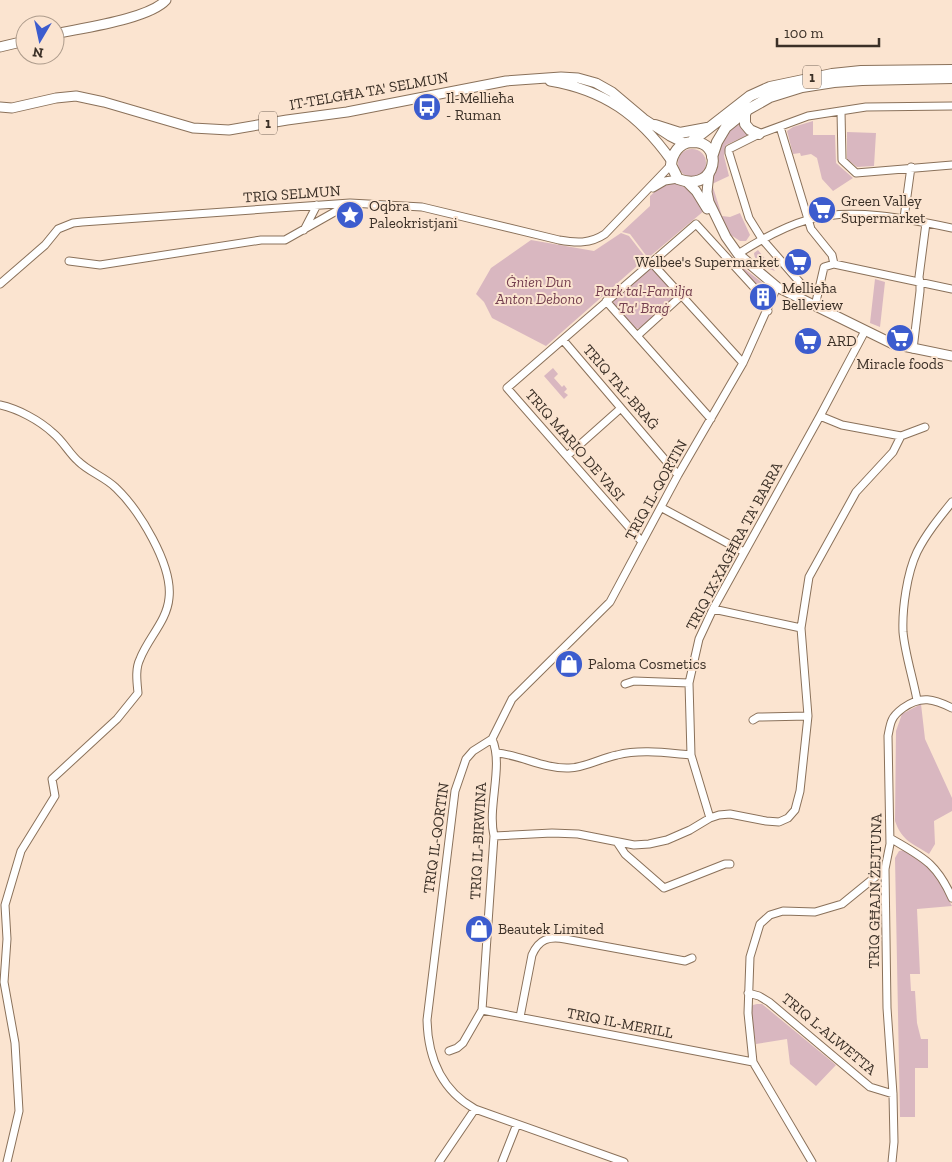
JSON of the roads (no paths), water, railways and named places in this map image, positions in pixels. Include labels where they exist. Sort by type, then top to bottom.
[{"type":"highway","name":"1","points":[[683,181],[671,163],[674,153],[750,96],[770,87],[832,74],[862,71],[952,70]]},
{"type":"highway","name":"1","points":[[709,173],[712,167],[712,157],[721,133],[747,110],[764,99],[802,87],[862,80],[952,78]]},
{"type":"highway","points":[[747,110],[745,124],[750,130],[758,134]]},
{"type":"highway","points":[[654,125],[680,133],[708,128]]},
{"type":"highway","name":"1","points":[[687,142],[704,144],[712,157]]},
{"type":"highway","points":[[683,181],[697,182],[704,179],[709,173]]},
{"type":"main road","points":[[65,32],[141,15],[158,7],[166,0]]},
{"type":"main road","points":[[0,47],[15,43]]},
{"type":"main road","name":"IT-TELGĦA TA' SELMUN","points":[[0,107],[12,108],[56,98],[76,96],[104,102],[193,128],[229,130],[347,112],[469,87],[561,77],[578,78],[596,83],[612,92],[654,125],[687,142]]},
{"type":"main road","name":"IT-TELGĦA TA' SELMUN","points":[[538,79],[586,89],[618,105],[642,125],[661,146],[671,163]]},
{"type":"main road","points":[[709,173],[707,192],[709,202],[726,237],[738,254]]},
{"type":"main road","points":[[683,181],[696,191],[730,249],[777,287],[893,344],[952,356]]},
{"type":"street","points":[[818,292],[804,286],[762,239],[749,218],[736,179],[729,149],[758,134],[808,116],[866,107],[952,106]]},
{"type":"street","points":[[841,110],[842,160],[856,173],[952,165]]},
{"type":"street","points":[[780,127],[810,229],[832,255],[834,264]]},
{"type":"street","name":"TRIQ SELMUN","points":[[0,284],[58,229],[73,223],[316,205],[350,203],[422,207],[559,240],[592,242],[605,234],[671,163]]},
{"type":"street","points":[[904,218],[911,167]]},
{"type":"street","name":"TRIQ SELMUN","points":[[646,192],[665,181],[683,181]]},
{"type":"street","points":[[69,261],[100,265],[261,240],[285,240],[350,203]]},
{"type":"street","points":[[304,230],[316,205]]},
{"type":"street","points":[[738,254],[762,239],[807,220],[839,214],[904,218],[952,228]]},
{"type":"street","points":[[913,349],[926,223]]},
{"type":"street","points":[[562,340],[696,224],[759,293],[754,298],[768,311]]},
{"type":"street","points":[[651,262],[743,363]]},
{"type":"street","points":[[815,306],[824,267],[834,264],[952,289]]},
{"type":"street","name":"TRIQ IL-QORTIN","points":[[619,1161],[475,1109],[464,1103],[446,1086],[438,1073],[428,1035],[427,1020],[455,791],[466,759],[473,751],[492,739],[512,699],[610,602],[662,508],[678,474],[743,363],[768,311],[777,287]]},
{"type":"street","points":[[636,336],[681,296]]},
{"type":"street","points":[[606,301],[711,419]]},
{"type":"street","name":"TRIQ IX-XAGĦRA TA' BARRA","points":[[710,818],[691,754],[689,683],[699,639],[713,609],[865,331]]},
{"type":"street","name":"TRIQ MARIO DE VASI","points":[[562,340],[507,388],[642,542]]},
{"type":"street","name":"TRIQ TAL-BRAĠ","points":[[562,340],[678,474]]},
{"type":"street","points":[[0,406],[12,408],[36,420],[53,433],[79,462],[114,486],[122,494],[145,526],[158,549],[170,586],[166,612],[139,660],[137,670],[138,693],[117,719],[52,779],[55,796],[21,851],[5,905],[7,939],[4,982],[15,1043],[19,1111],[8,1162]]},
{"type":"street","points":[[567,456],[621,408]]},
{"type":"street","points":[[820,416],[842,425],[901,436],[924,427]]},
{"type":"street","points":[[494,836],[552,833],[578,834],[634,845],[667,840],[690,830],[710,818],[730,814],[766,822],[779,822],[788,818],[795,810],[800,791],[808,716],[801,628],[808,577],[856,492],[893,452],[901,436]]},
{"type":"street","points":[[952,502],[916,553],[904,607],[903,633],[917,700],[941,702],[952,708]]},
{"type":"street","points":[[662,508],[744,552]]},
{"type":"street","points":[[713,609],[801,628]]},
{"type":"street","points":[[624,684],[634,681],[689,683]]},
{"type":"street","name":"TRIQ GĦAJN ŻEJTUNA","points":[[892,1162],[894,1142],[887,1008],[885,869],[890,838],[888,736],[892,720],[895,716],[908,704],[917,700]]},
{"type":"street","points":[[753,720],[758,717],[808,716]]},
{"type":"street","points":[[492,739],[503,749],[516,756]]},
{"type":"street","name":"TRIQ IL-BIRWINA","points":[[449,1051],[457,1048],[462,1043],[482,1010],[494,836],[492,821],[497,753],[492,739]]},
{"type":"street","points":[[497,753],[516,756],[554,767],[570,768],[583,766],[619,754],[644,752],[691,754]]},
{"type":"street","points":[[890,838],[930,863],[940,874],[952,898]]},
{"type":"street","points":[[617,842],[625,854],[664,888],[730,864]]},
{"type":"street","points":[[812,1162],[753,1062],[748,1013],[750,957],[760,924],[770,915],[782,911],[815,912],[842,904],[885,869]]},
{"type":"street","points":[[520,1017],[532,955],[541,941],[548,938],[565,939],[685,961],[692,958]]},
{"type":"street","name":"TRIQ L-ALWETTA","points":[[748,994],[764,998],[870,1087],[892,1094]]},
{"type":"street","name":"TRIQ IL-MERILL","points":[[482,1010],[753,1062]]},
{"type":"street","points":[[439,1162],[475,1109]]},
{"type":"street","points":[[504,1161],[517,1124]]},
{"type":"street","points":[[894,1142],[899,1162]]},
{"type":"place","name":"Il-Mellieħa - Ruman","points":[[427,107]]},
{"type":"place","name":"Green Valley Supermarket","points":[[822,210]]},
{"type":"place","name":"Oqbra Paleokristjani","points":[[350,215]]},
{"type":"place","name":"Welbee's Supermarket","points":[[798,262]]},
{"type":"place","name":"Mellieħa Belleview","points":[[763,297]]},
{"type":"place","name":"Miracle foods","points":[[900,338]]},
{"type":"place","name":"ARD","points":[[808,341]]},
{"type":"place","name":"Paloma Cosmetics","points":[[569,664]]},
{"type":"place","name":"Beautek Limited","points":[[479,929]]},
{"type":"park label","name":"Ġnien Dun Anton Debono","points":[[539,290]]},
{"type":"park label","name":"Park tal-Familja Ta' Braġ","points":[[644,300]]}]
